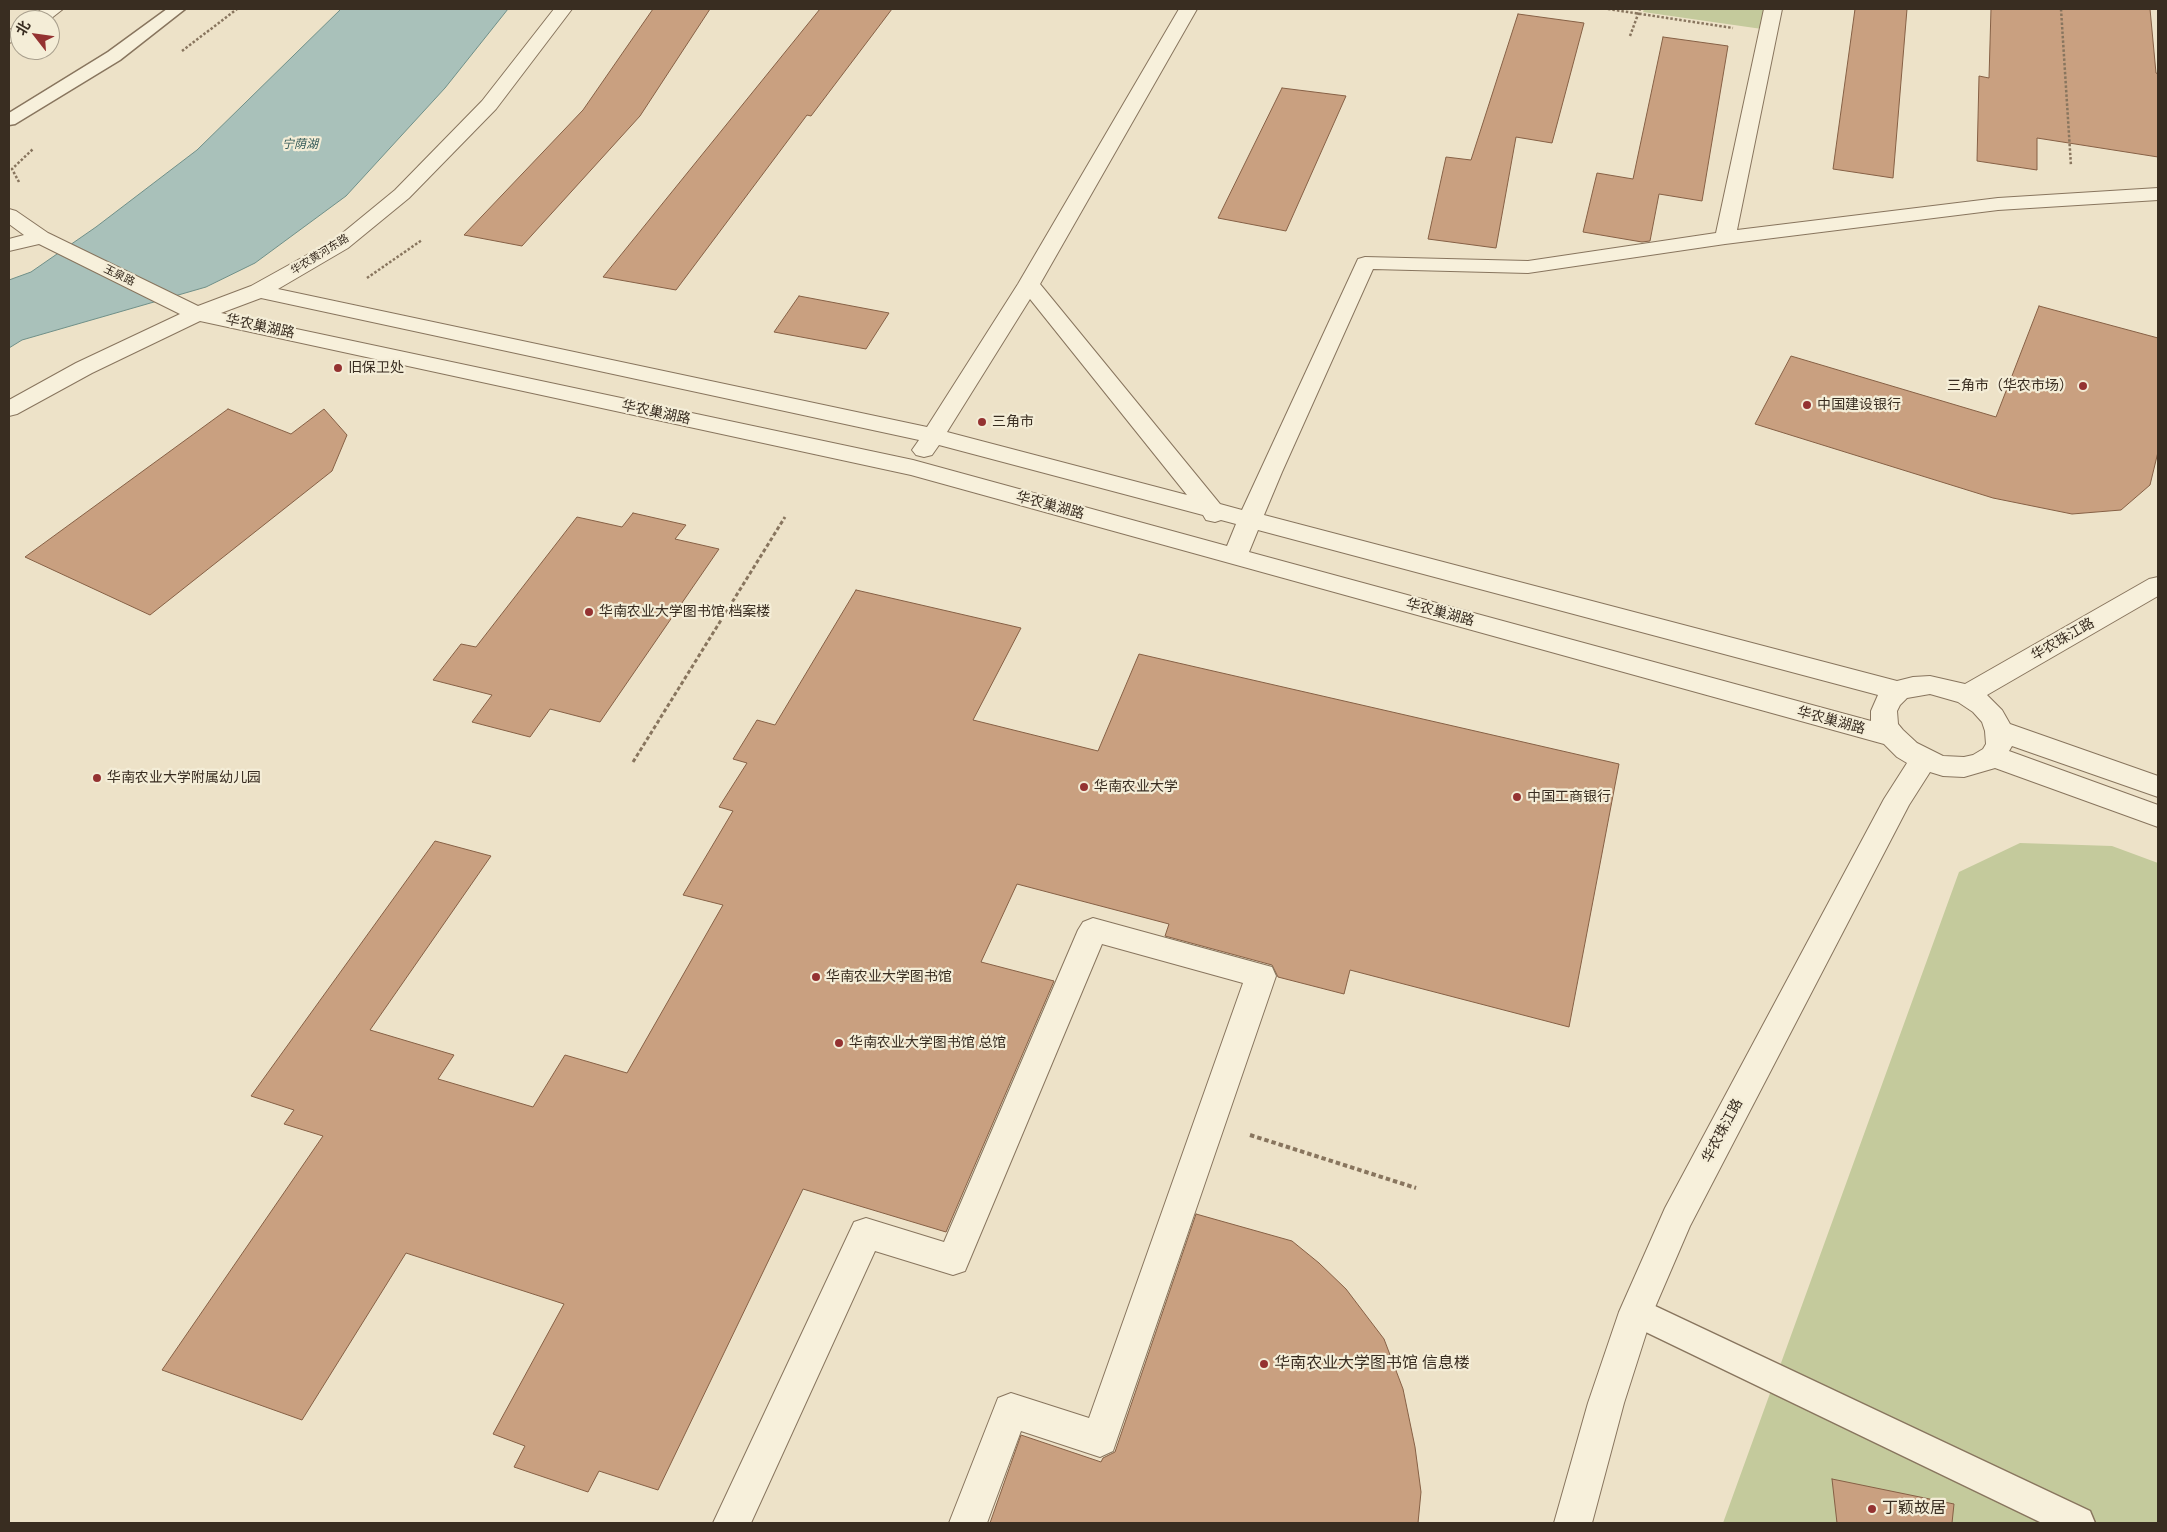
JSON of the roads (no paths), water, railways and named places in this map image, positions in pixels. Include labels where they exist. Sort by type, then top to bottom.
[{"type":"street","name":"华农黄河东路","points":[[9,410],[84,368],[197,314],[259,291],[341,244],[402,194],[489,105],[563,9]]},
{"type":"street","points":[[913,468],[1029,284],[1188,9]]},
{"type":"street","points":[[1725,238],[1773,9]]},
{"type":"street","points":[[1235,556],[1249,520],[1365,263],[1528,266],[1725,238],[1998,204],[2158,194]]},
{"type":"street","name":"玉泉路","points":[[9,215],[41,238],[197,314]]},
{"type":"street","points":[[9,245],[41,238]]},
{"type":"street","points":[[1029,284],[1213,510],[1235,556]]},
{"type":"street","points":[[259,291],[933,436],[1898,691]]},
{"type":"street","name":"华农巢湖路","points":[[197,314],[913,468],[1893,738]]},
{"type":"street","name":"华农珠江路","points":[[1967,695],[2158,586]]},
{"type":"street","points":[[1930,685],[1948,688],[1967,695],[1993,717],[1996,743],[1981,763],[1964,767],[1943,766],[1924,760],[1907,750],[1893,738],[1885,724],[1884,711],[1889,700],[1898,691],[1913,686],[1930,685]]},
{"type":"street","points":[[1996,743],[2158,788]]},
{"type":"street","points":[[1996,743],[2158,816]]},
{"type":"street","name":"华农珠江路","points":[[1573,1523],[1606,1403],[1636,1312],[1677,1219],[1898,799],[1924,760]]},
{"type":"street","points":[[732,1523],[866,1233],[953,1260],[1093,930],[1260,976],[1100,1439],[1011,1410],[968,1523]]},
{"type":"lane","points":[[9,120],[114,56],[177,9]]},
{"type":"lane","points":[[1636,1312],[2078,1523]]},
{"type":"water","name":"宁荫湖","points":[[341,9],[508,9],[445,88],[346,196],[255,263],[206,287],[22,340],[9,348],[9,280],[31,272],[96,227],[197,150]]},
{"type":"place","name":"旧保卫处","points":[[338,368]]},
{"type":"place","name":"三角市（华农市场）","points":[[2083,386]]},
{"type":"place","name":"中国建设银行","points":[[1807,405]]},
{"type":"place","name":"三角市","points":[[982,422]]},
{"type":"place","name":"华南农业大学图书馆 档案楼","points":[[589,612]]},
{"type":"place","name":"华南农业大学附属幼儿园","points":[[97,778]]},
{"type":"place","name":"华南农业大学","points":[[1084,787]]},
{"type":"place","name":"中国工商银行","points":[[1517,797]]},
{"type":"place","name":"华南农业大学图书馆","points":[[816,977]]},
{"type":"place","name":"华南农业大学图书馆 总馆","points":[[839,1043]]},
{"type":"place","name":"华南农业大学图书馆 信息楼","points":[[1264,1364]]},
{"type":"place","name":"丁颖故居","points":[[1872,1509]]}]
